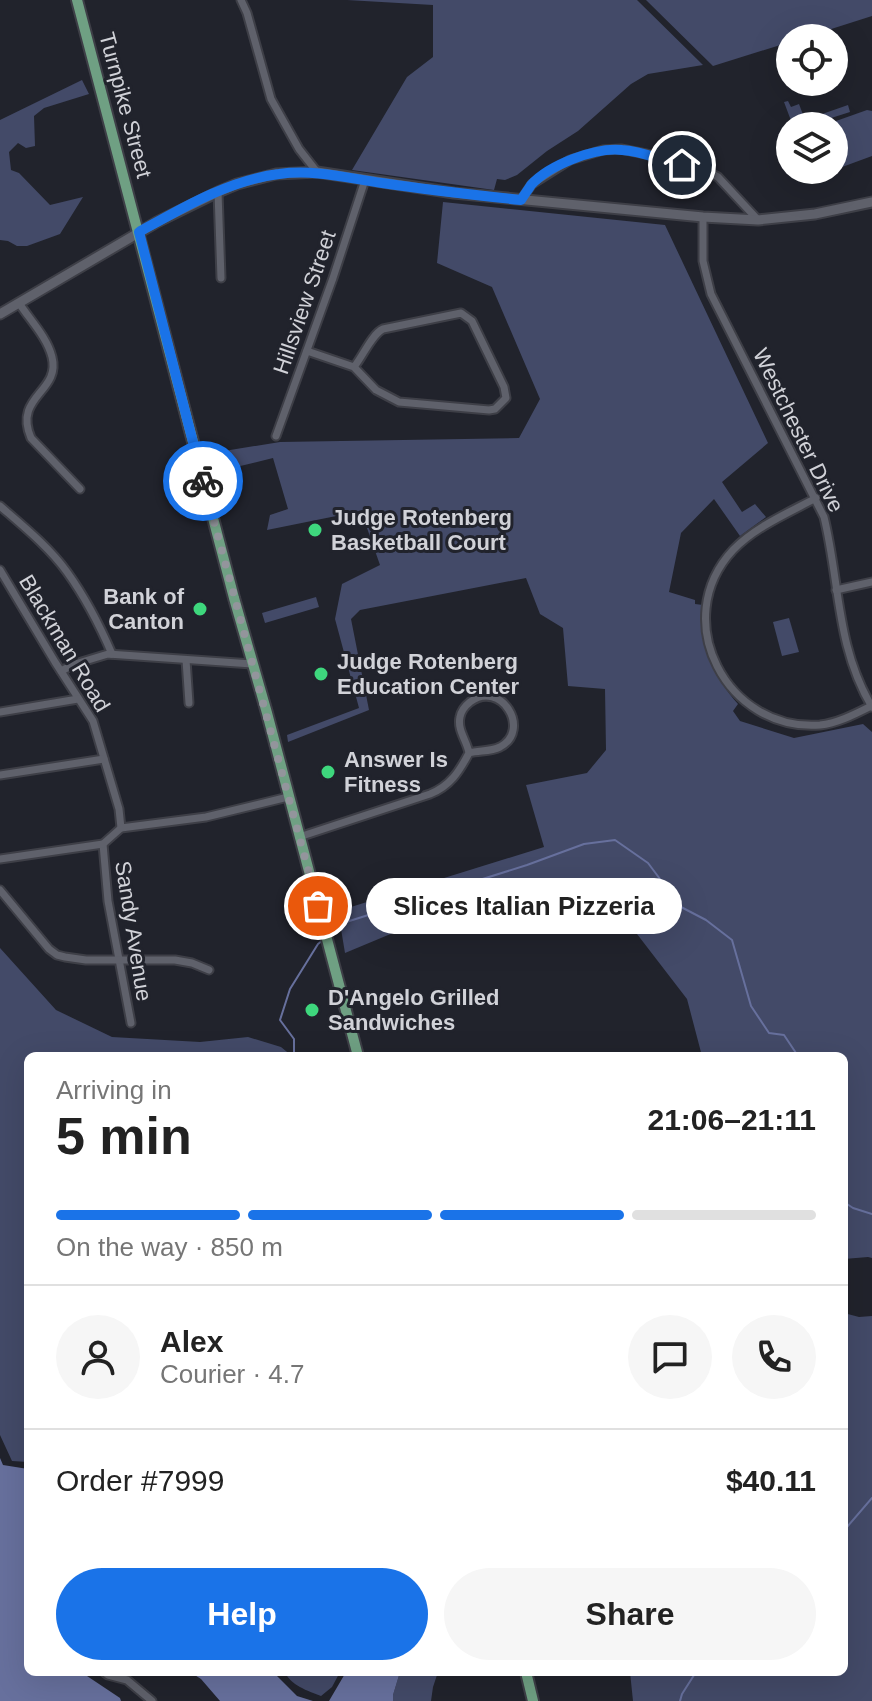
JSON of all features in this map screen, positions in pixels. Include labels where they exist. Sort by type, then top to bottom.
[{"type":"main road","name":"Turnpike Street","points":[[77,0],[357,1052]]},
{"type":"main road","points":[[0,314],[139,232],[218,192],[276,174],[317,172],[521,200],[758,220],[815,214],[872,202]]},
{"type":"main road","points":[[527,1676],[533,1701]]},
{"type":"street","points":[[241,0],[271,99],[299,149],[317,172]]},
{"type":"street","points":[[521,200],[532,184],[570,160],[603,150],[621,149],[656,156],[718,177],[758,220]]},
{"type":"street","name":"Hillsview Street","points":[[276,436],[365,180]]},
{"type":"street","points":[[218,192],[221,278]]},
{"type":"street","name":"Westchester Drive","points":[[703,217],[703,261],[711,294],[824,517],[840,621],[850,662],[872,707]]},
{"type":"street","points":[[19,303],[44,339],[53,360],[51,379],[31,403],[26,427],[31,438],[80,489]]},
{"type":"street","points":[[307,351],[354,367],[376,390],[399,402],[489,410],[495,409],[506,398],[504,387],[472,321],[461,313],[375,332],[354,367]]},
{"type":"street","points":[[816,498],[748,538],[732,551],[721,567],[712,585],[707,610],[711,652],[726,683],[737,695],[765,715],[783,722],[821,725],[872,707]]},
{"type":"street","points":[[0,506],[67,571],[112,654]]},
{"type":"street","name":"Blackman Road","points":[[0,570],[93,721],[119,809],[121,828]]},
{"type":"street","points":[[836,590],[872,582]]},
{"type":"street","points":[[61,671],[112,654],[252,664]]},
{"type":"street","points":[[186,660],[189,703]]},
{"type":"street","points":[[0,712],[78,699]]},
{"type":"street","points":[[475,699],[498,699],[512,714],[513,727],[509,739],[497,749],[469,753],[459,727],[461,714],[475,699]]},
{"type":"street","points":[[299,837],[437,791],[454,778],[469,753]]},
{"type":"street","points":[[0,775],[104,759]]},
{"type":"street","points":[[0,859],[103,844],[121,828],[206,817],[288,797]]},
{"type":"street","name":"Sandy Avenue","points":[[103,844],[108,901],[131,1023]]},
{"type":"street","points":[[0,890],[57,955],[86,960],[175,960],[209,970]]},
{"type":"street","points":[[112,1676],[127,1680],[152,1701]]},
{"type":"shaded area","points":[[347,0],[637,0],[703,65],[648,74],[631,84],[578,131],[517,175],[505,180],[497,179],[494,190],[352,170],[407,77],[433,57],[433,5]]},
{"type":"shaded area","points":[[646,0],[872,0],[872,16],[847,24],[776,24],[776,46],[713,66]]},
{"type":"shaded area","points":[[82,80],[89,94],[44,108],[34,116],[35,146],[26,148],[18,143],[9,152],[11,170],[19,173],[50,205],[83,197],[60,234],[27,246],[0,240],[0,120]]},
{"type":"shaded area","points":[[788,101],[791,107],[799,104],[802,112],[788,112],[784,102]]},
{"type":"shaded area","points":[[848,105],[848,113],[828,112]]},
{"type":"shaded area","points":[[872,111],[872,156],[848,165],[848,117]]},
{"type":"shaded area","points":[[443,202],[665,225],[768,443],[722,482],[742,512],[755,504],[766,517],[740,536],[714,499],[681,533],[669,592],[703,605],[705,646],[714,670],[738,704],[733,711],[740,721],[794,738],[863,724],[872,732],[872,1258],[848,1259],[848,1052],[701,1052],[687,999],[597,882],[460,905],[345,953],[338,911],[544,847],[526,785],[587,773],[606,750],[605,689],[568,686],[563,628],[540,614],[526,578],[360,610],[351,619],[369,710],[288,742],[287,735],[359,708],[335,619],[342,584],[380,565],[361,511],[267,530],[270,515],[288,509],[273,458],[232,468],[224,451],[280,442],[519,438],[540,399],[492,287],[437,263]]},
{"type":"shaded area","points":[[316,597],[319,607],[265,623],[262,613]]},
{"type":"shaded area","points":[[789,618],[799,652],[782,656],[773,622]]},
{"type":"shaded area","points":[[0,948],[56,1010],[112,1037],[200,1042],[248,1037],[281,1047],[287,1052],[24,1052],[24,1462],[12,1461],[0,1435]]},
{"type":"shaded area","points":[[848,1314],[872,1316],[872,1701],[633,1701],[630,1676],[848,1676]]},
{"type":"shaded area","points":[[0,1458],[3,1465],[24,1468],[24,1676],[87,1676],[121,1701],[0,1701]]},
{"type":"shaded area","points":[[196,1676],[277,1676],[297,1696],[313,1701],[220,1701]]},
{"type":"shaded area","points":[[338,1676],[332,1687],[321,1696],[305,1690],[287,1677]]},
{"type":"shaded area","points":[[344,1676],[399,1676],[393,1701],[329,1701]]},
{"type":"shaded area","points":[[399,1676],[437,1676],[431,1701],[393,1701]]},
{"type":"waterway","points":[[331,933],[343,923],[584,844],[615,840],[648,863],[681,907],[706,920],[732,940],[751,1006],[769,1033],[784,1035],[795,1052]]},
{"type":"waterway","points":[[294,1052],[294,1039],[280,1020],[290,989],[323,940]]},
{"type":"waterway","points":[[848,1205],[872,1214]]},
{"type":"waterway","points":[[848,1526],[872,1498]]},
{"type":"waterway","points":[[680,1701],[693,1676]]},
{"type":"way so far","points":[[203,481],[318,906]]},
{"type":"place","name":"Judge Rotenberg Basketball Court","points":[[315,530]]},
{"type":"place","name":"Bank of Canton","points":[[200,609]]},
{"type":"place","name":"Judge Rotenberg Education Center","points":[[321,674]]},
{"type":"place","name":"Answer Is Fitness","points":[[328,772]]},
{"type":"place","name":"Slices Italian Pizzeria","points":[[318,906]]},
{"type":"place","name":"D'Angelo Grilled Sandwiches","points":[[312,1010]]},
{"type":"route","points":[[203,481],[139,232],[218,192],[276,174],[317,172],[521,200],[543,175],[570,160],[603,150],[621,149],[682,165]]}]
